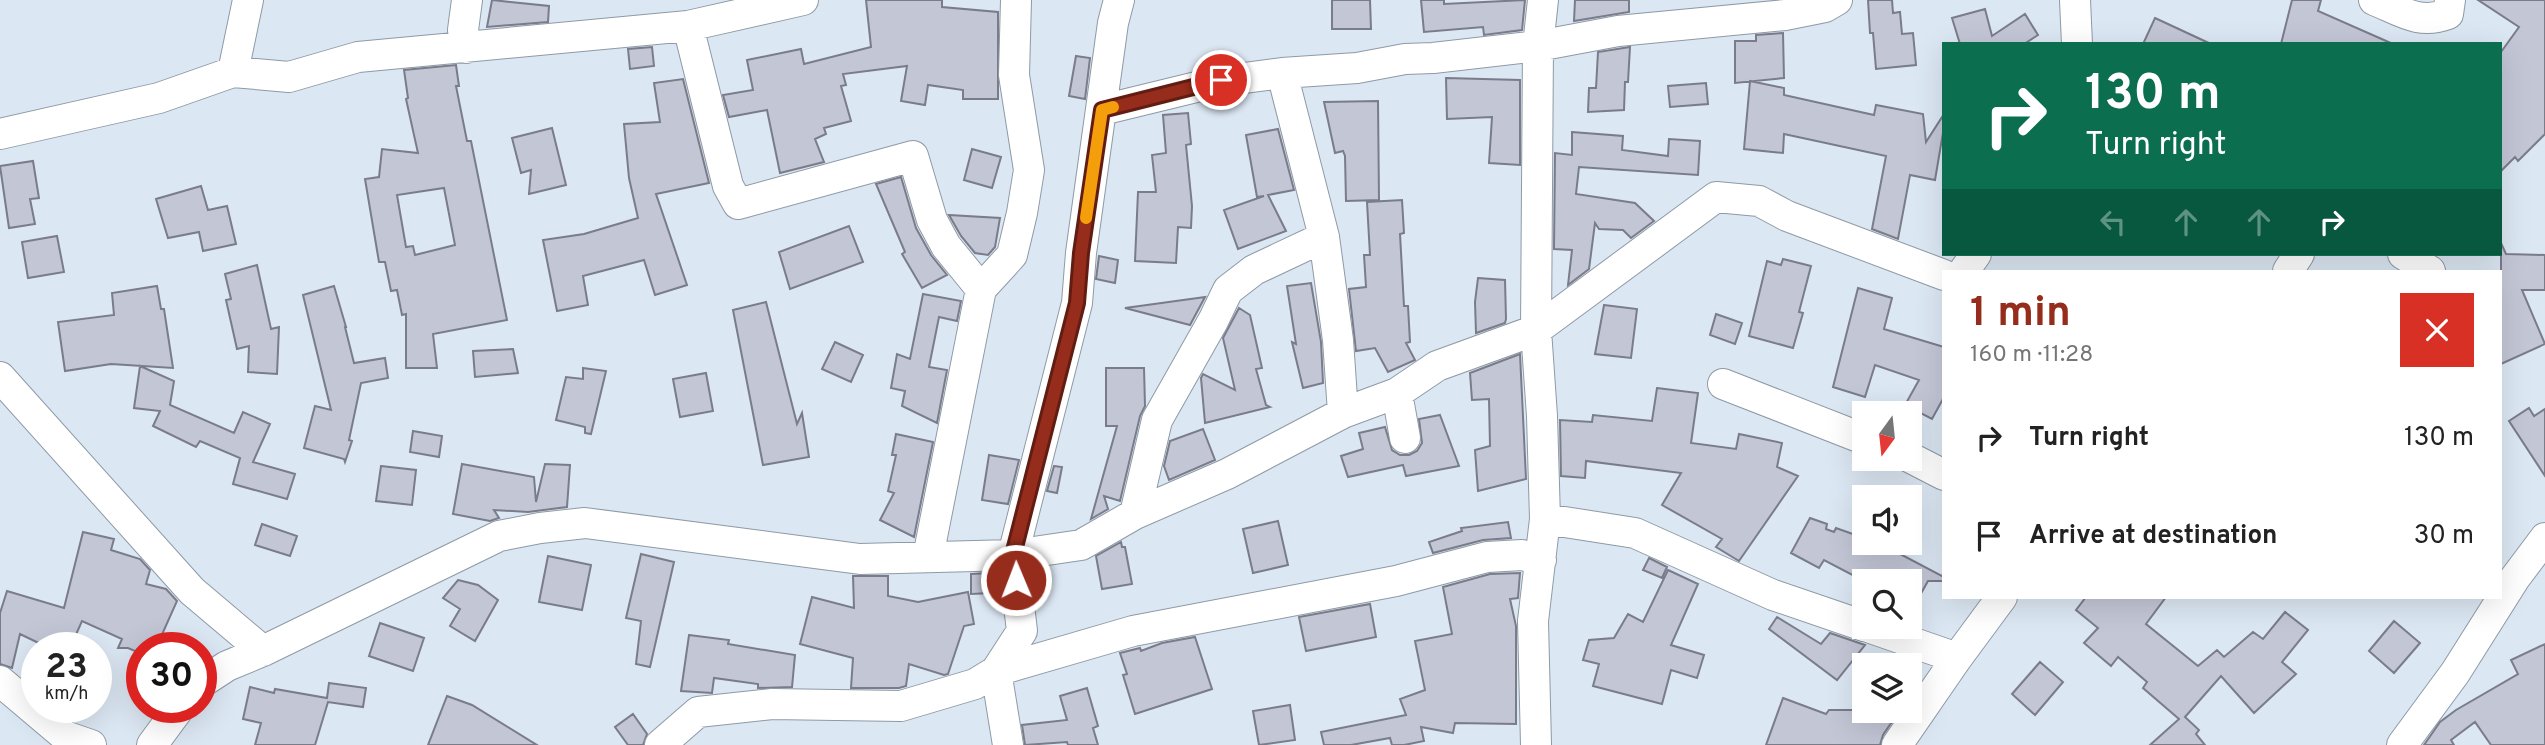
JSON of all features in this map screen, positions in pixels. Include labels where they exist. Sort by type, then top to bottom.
[{"type":"street","points":[[233,72],[248,0]]},
{"type":"street","points":[[466,48],[463,30],[467,0]]},
{"type":"street","points":[[0,134],[159,98],[233,72],[289,77],[358,57],[688,26],[803,0]]},
{"type":"street","points":[[928,558],[981,289],[1012,255],[1029,170],[1014,75],[1016,0]]},
{"type":"street","points":[[1007,745],[996,671],[1021,631],[1013,555],[1077,303],[1081,253],[1113,23],[1119,0]]},
{"type":"street","points":[[1536,745],[1533,621],[1545,519],[1542,416],[1535,330],[1538,46],[1542,0]]},
{"type":"street","points":[[1102,110],[1221,80],[1357,68],[1405,59],[1538,46],[1618,31],[1785,15],[1825,6],[1837,0]]},
{"type":"street","points":[[2075,0],[2077,42]]},
{"type":"street","points":[[2374,0],[2421,19],[2436,21]]},
{"type":"street","points":[[688,26],[728,186],[738,204],[914,156],[932,220],[946,246],[981,289]]},
{"type":"street","points":[[1282,73],[1324,237],[1338,340],[1343,413]]},
{"type":"street","points":[[217,673],[499,536],[540,528],[585,523],[860,559],[1013,555],[1081,545],[1135,514],[1227,474],[1343,413],[1397,393],[1437,366],[1535,330],[1716,197],[1759,201],[1787,216],[1942,274]]},
{"type":"street","points":[[1135,514],[1157,420],[1228,290],[1254,270],[1324,237]]},
{"type":"street","points":[[2406,256],[2428,270]]},
{"type":"street","points":[[0,377],[192,591],[263,651]]},
{"type":"street","points":[[1723,384],[1852,434]]},
{"type":"street","points":[[1397,393],[1405,438]]},
{"type":"street","points":[[1922,464],[1942,474]]},
{"type":"street","points":[[1545,519],[1635,533],[1773,595],[1852,622]]},
{"type":"street","points":[[2508,573],[2545,538]]},
{"type":"street","points":[[660,745],[698,712],[772,704],[901,706],[975,684],[996,671],[1133,631],[1396,581],[1487,556],[1522,555],[1541,560]]},
{"type":"street","points":[[1897,745],[2001,599]]},
{"type":"street","points":[[2402,745],[2455,673],[2494,599]]},
{"type":"street","points":[[1902,639],[1957,658]]},
{"type":"street","points":[[0,681],[65,736],[91,745]]},
{"type":"street","points":[[152,745],[168,723]]},
{"type":"building","points":[[492,0],[549,6],[548,22],[487,27]]},
{"type":"building","points":[[866,0],[942,0],[942,7],[998,12],[998,99],[963,99],[963,90],[928,85],[925,105],[901,101],[907,66],[843,74],[846,85],[841,86],[851,121],[824,128],[826,134],[815,139],[824,162],[780,173],[767,110],[729,117],[723,95],[753,90],[747,60],[801,49],[804,64],[871,47]]},
{"type":"building","points":[[1332,0],[1370,0],[1371,29],[1332,29]]},
{"type":"building","points":[[1421,0],[1444,0],[1444,4],[1525,0],[1522,30],[1484,35],[1483,27],[1424,32]]},
{"type":"building","points":[[1575,0],[1629,0],[1629,12],[1574,21]]},
{"type":"building","points":[[1868,0],[1892,0],[1893,13],[1900,12],[1902,34],[1913,33],[1916,65],[1876,69]]},
{"type":"building","points":[[2292,0],[2321,0],[2318,11],[2388,42],[2282,42]]},
{"type":"building","points":[[2478,0],[2545,0],[2545,134],[2518,161],[2515,157],[2502,170],[2502,51],[2519,27]]},
{"type":"building","points":[[1985,9],[1992,36],[2025,14],[2038,35],[2027,42],[1959,42],[1952,18]]},
{"type":"building","points":[[2155,18],[2207,42],[2144,42]]},
{"type":"building","points":[[1783,33],[1784,78],[1735,83],[1735,41],[1756,41],[1756,35]]},
{"type":"building","points":[[652,47],[654,66],[630,69],[628,49]]},
{"type":"building","points":[[1630,47],[1624,110],[1588,112],[1589,88],[1596,88],[1598,52]]},
{"type":"building","points":[[1076,56],[1090,58],[1085,99],[1069,96]]},
{"type":"building","points":[[456,65],[459,86],[456,86],[467,141],[471,141],[507,320],[433,334],[437,368],[406,368],[406,314],[402,315],[397,290],[391,291],[385,262],[379,262],[365,179],[379,177],[382,149],[418,153],[406,99],[404,70]],"holes":[[[444,188],[455,245],[415,255],[413,246],[406,247],[397,195]]]},
{"type":"building","points":[[1446,78],[1520,80],[1520,165],[1489,163],[1492,117],[1447,119]]},
{"type":"building","points":[[683,79],[709,183],[656,194],[687,285],[655,295],[644,260],[583,276],[588,305],[557,311],[543,240],[584,234],[638,218],[629,178],[624,124],[660,122],[654,83]]},
{"type":"building","points":[[1750,81],[1784,88],[1784,95],[1874,115],[1876,105],[1923,114],[1926,142],[1942,117],[1942,139],[1935,180],[1910,175],[1898,239],[1872,229],[1886,156],[1784,134],[1783,153],[1744,149]]},
{"type":"building","points":[[1706,83],[1708,104],[1670,107],[1668,86]]},
{"type":"building","points":[[1378,101],[1379,200],[1346,201],[1345,156],[1343,151],[1335,153],[1324,102]]},
{"type":"building","points":[[1188,113],[1191,144],[1186,145],[1192,206],[1191,228],[1178,227],[1176,263],[1135,261],[1138,192],[1156,192],[1152,155],[1166,153],[1163,115]]},
{"type":"building","points":[[552,128],[566,185],[529,194],[531,170],[521,173],[512,138]]},
{"type":"building","points":[[1278,129],[1294,190],[1268,195],[1286,231],[1238,249],[1224,210],[1264,196],[1257,197],[1246,135]]},
{"type":"building","points":[[1572,132],[1623,136],[1622,150],[1668,156],[1669,139],[1700,141],[1698,175],[1579,167],[1576,194],[1635,203],[1654,221],[1631,238],[1623,230],[1599,229],[1595,223],[1589,269],[1568,285],[1572,250],[1554,249],[1555,153],[1572,155]]},
{"type":"building","points":[[972,149],[1001,157],[992,188],[964,180]]},
{"type":"building","points":[[33,161],[39,198],[30,199],[35,224],[9,228],[0,166]]},
{"type":"building","points":[[901,177],[916,228],[931,255],[947,275],[922,288],[902,254],[905,252],[876,184]]},
{"type":"building","points":[[201,186],[208,210],[227,206],[236,244],[203,251],[199,232],[168,238],[156,199]]},
{"type":"building","points":[[1402,200],[1404,233],[1400,234],[1404,306],[1408,306],[1410,342],[1406,343],[1415,360],[1388,372],[1375,348],[1356,351],[1349,289],[1366,287],[1364,255],[1370,255],[1367,202]]},
{"type":"building","points":[[949,215],[1000,218],[995,247],[988,255],[975,253]]},
{"type":"building","points":[[849,226],[863,262],[790,289],[779,252]]},
{"type":"building","points":[[57,236],[64,272],[28,278],[22,242]]},
{"type":"building","points":[[2502,245],[2506,254],[2545,255],[2545,290],[2522,290],[2545,344],[2502,364],[2502,270]]},
{"type":"building","points":[[1099,256],[1118,260],[1115,283],[1096,279]]},
{"type":"building","points":[[1783,259],[1811,266],[1799,312],[1803,313],[1793,348],[1749,336],[1767,261],[1781,265]]},
{"type":"building","points":[[257,265],[271,329],[279,327],[277,374],[248,372],[249,346],[237,349],[226,300],[231,299],[225,274]]},
{"type":"building","points":[[1478,278],[1505,280],[1506,319],[1505,323],[1476,333],[1475,302]]},
{"type":"building","points":[[1311,283],[1321,342],[1323,383],[1303,388],[1292,342],[1296,344],[1287,286]]},
{"type":"building","points":[[157,286],[161,309],[164,309],[173,368],[111,364],[65,371],[58,322],[114,315],[112,293]]},
{"type":"building","points":[[334,286],[354,363],[385,358],[388,378],[361,383],[349,440],[352,441],[345,462],[344,459],[304,448],[315,406],[331,410],[303,295]]},
{"type":"building","points":[[1858,288],[1892,298],[1884,329],[1942,346],[1942,401],[1932,419],[1922,414],[1922,401],[1907,401],[1919,380],[1875,365],[1865,397],[1833,387]]},
{"type":"building","points":[[923,294],[961,301],[957,321],[939,317],[929,367],[947,370],[937,423],[902,406],[905,391],[891,388],[897,354],[910,359]]},
{"type":"building","points":[[1205,297],[1190,325],[1125,308]]},
{"type":"building","points":[[766,302],[797,424],[802,413],[809,457],[763,465],[733,310]]},
{"type":"building","points":[[1604,305],[1637,309],[1631,358],[1595,354]]},
{"type":"building","points":[[1239,308],[1250,315],[1262,368],[1256,369],[1266,405],[1270,407],[1205,423],[1201,378],[1203,374],[1235,390],[1223,338]]},
{"type":"building","points":[[1716,314],[1742,323],[1735,344],[1710,335]]},
{"type":"building","points":[[835,342],[863,355],[851,382],[822,369]]},
{"type":"building","points":[[513,349],[518,373],[475,377],[473,351]]},
{"type":"building","points":[[1520,354],[1526,479],[1478,491],[1475,450],[1490,446],[1489,399],[1472,400],[1470,373]]},
{"type":"building","points":[[140,366],[174,381],[170,405],[234,433],[243,412],[270,424],[253,462],[295,474],[287,499],[233,484],[240,458],[200,441],[196,447],[153,426],[160,411],[134,408]]},
{"type":"building","points":[[583,368],[606,371],[591,434],[585,433],[585,427],[556,420],[566,377],[583,379]]},
{"type":"building","points":[[1106,368],[1144,368],[1145,406],[1140,416],[1120,501],[1104,496],[1108,509],[1091,519],[1117,426],[1106,426]]},
{"type":"building","points":[[706,373],[713,411],[680,417],[673,379]]},
{"type":"building","points":[[1657,388],[1698,393],[1691,443],[1736,449],[1739,434],[1782,443],[1777,467],[1798,476],[1739,561],[1716,547],[1722,539],[1662,505],[1681,473],[1586,461],[1585,478],[1561,476],[1560,420],[1592,422],[1593,415],[1652,421]]},
{"type":"building","points":[[2529,408],[2534,416],[2545,409],[2545,476],[2509,421]]},
{"type":"building","points":[[1440,415],[1459,466],[1406,476],[1403,465],[1348,477],[1341,456],[1363,449],[1359,433],[1385,427],[1392,450],[1400,455],[1409,455],[1417,451],[1422,443],[1419,419]]},
{"type":"building","points":[[1203,429],[1215,460],[1169,480],[1164,466],[1170,441]]},
{"type":"building","points":[[413,431],[442,436],[439,457],[410,452]]},
{"type":"building","points":[[896,434],[933,442],[914,537],[880,520],[894,493],[888,491],[896,455],[892,455]]},
{"type":"building","points":[[989,455],[1019,460],[1008,504],[982,500]]},
{"type":"building","points":[[462,464],[534,477],[536,502],[545,464],[570,465],[567,507],[528,512],[494,510],[499,518],[490,521],[453,514]]},
{"type":"building","points":[[381,466],[416,470],[412,505],[376,501]]},
{"type":"building","points":[[1054,466],[1062,467],[1057,493],[1047,491]]},
{"type":"building","points":[[1810,518],[1827,524],[1826,529],[1834,532],[1836,528],[1852,534],[1852,555],[1902,555],[1942,576],[1942,581],[1928,581],[1922,592],[1922,569],[1852,569],[1852,575],[1824,560],[1819,568],[1791,553]]},
{"type":"building","points":[[1278,521],[1288,565],[1253,573],[1243,529]]},
{"type":"building","points":[[1508,522],[1511,538],[1483,540],[1433,553],[1429,542],[1462,531],[1461,528]]},
{"type":"building","points":[[262,524],[297,536],[290,556],[255,545]]},
{"type":"building","points":[[83,532],[114,539],[111,550],[140,559],[150,570],[146,584],[166,589],[177,601],[163,632],[126,632],[126,648],[118,648],[122,639],[112,632],[82,621],[77,632],[21,632],[12,668],[0,664],[0,613],[7,591],[64,608]]},
{"type":"building","points":[[1121,542],[1122,547],[1125,547],[1132,584],[1102,589],[1096,556]]},
{"type":"building","points":[[641,554],[674,562],[650,667],[636,664],[641,621],[626,618]]},
{"type":"building","points":[[548,556],[591,565],[582,610],[539,602]]},
{"type":"building","points":[[1649,558],[1667,567],[1662,578],[1643,570]]},
{"type":"building","points":[[1668,570],[1698,584],[1671,645],[1704,655],[1697,678],[1671,670],[1662,704],[1593,686],[1599,664],[1583,660],[1589,640],[1614,638],[1628,614],[1643,622]]},
{"type":"building","points":[[990,573],[991,593],[971,594],[971,574]]},
{"type":"building","points":[[1520,573],[1518,598],[1510,599],[1516,626],[1516,724],[1455,723],[1453,733],[1421,727],[1424,741],[1404,745],[1392,745],[1390,738],[1351,745],[1324,745],[1321,732],[1406,715],[1400,699],[1425,690],[1415,641],[1452,634],[1443,587],[1490,574]]},
{"type":"building","points":[[853,576],[888,576],[888,596],[918,602],[968,592],[974,624],[964,626],[948,674],[909,664],[906,686],[851,688],[853,658],[800,644],[812,597],[854,608]]},
{"type":"building","points":[[458,580],[478,585],[498,600],[475,641],[450,626],[460,609],[443,598]]},
{"type":"building","points":[[2084,599],[2165,599],[2146,624],[2198,666],[2217,650],[2224,657],[2253,632],[2263,639],[2285,612],[2308,630],[2282,662],[2296,674],[2254,713],[2221,676],[2185,717],[2199,730],[2196,734],[2205,745],[2150,745],[2179,719],[2143,688],[2147,682],[2118,657],[2111,666],[2084,643],[2098,628],[2076,610]]},
{"type":"building","points":[[1370,604],[1376,637],[1306,651],[1299,617]]},
{"type":"building","points":[[1777,617],[1821,644],[1830,633],[1865,645],[1859,653],[1852,653],[1852,661],[1837,680],[1769,629]]},
{"type":"building","points":[[2394,621],[2420,643],[2394,673],[2369,651]]},
{"type":"building","points":[[380,623],[424,638],[413,671],[369,656]]},
{"type":"building","points":[[689,635],[729,640],[728,644],[795,655],[792,687],[758,688],[758,684],[714,678],[712,693],[681,691]]},
{"type":"building","points":[[1195,637],[1212,689],[1135,714],[1123,675],[1127,674],[1120,653],[1140,648],[1141,651],[1162,643]]},
{"type":"building","points":[[2545,644],[2545,745],[2491,745],[2475,722],[2451,740],[2454,745],[2424,745],[2440,722],[2518,674],[2511,660]]},
{"type":"building","points":[[2040,662],[2063,682],[2035,715],[2012,694]]},
{"type":"building","points":[[329,683],[366,688],[363,707],[328,702],[315,745],[255,745],[261,723],[243,719],[250,687],[274,693],[275,689],[327,698]]},
{"type":"building","points":[[1087,688],[1098,726],[1093,728],[1098,745],[1068,745],[1067,742],[1025,745],[1022,725],[1067,720],[1060,696]]},
{"type":"building","points":[[447,696],[472,705],[537,745],[428,745]]},
{"type":"building","points":[[1783,698],[1826,714],[1829,710],[1852,710],[1852,723],[1891,723],[1880,745],[1766,745]]},
{"type":"building","points":[[1290,705],[1295,740],[1259,745],[1253,711]]},
{"type":"building","points":[[633,714],[647,734],[643,745],[628,745],[615,727]]},
{"type":"slow traffic","points":[[1086,218],[1102,110],[1113,107]]},
{"type":"route","points":[[1016,580],[1013,555],[1077,303],[1081,253],[1102,110],[1221,80]]}]
